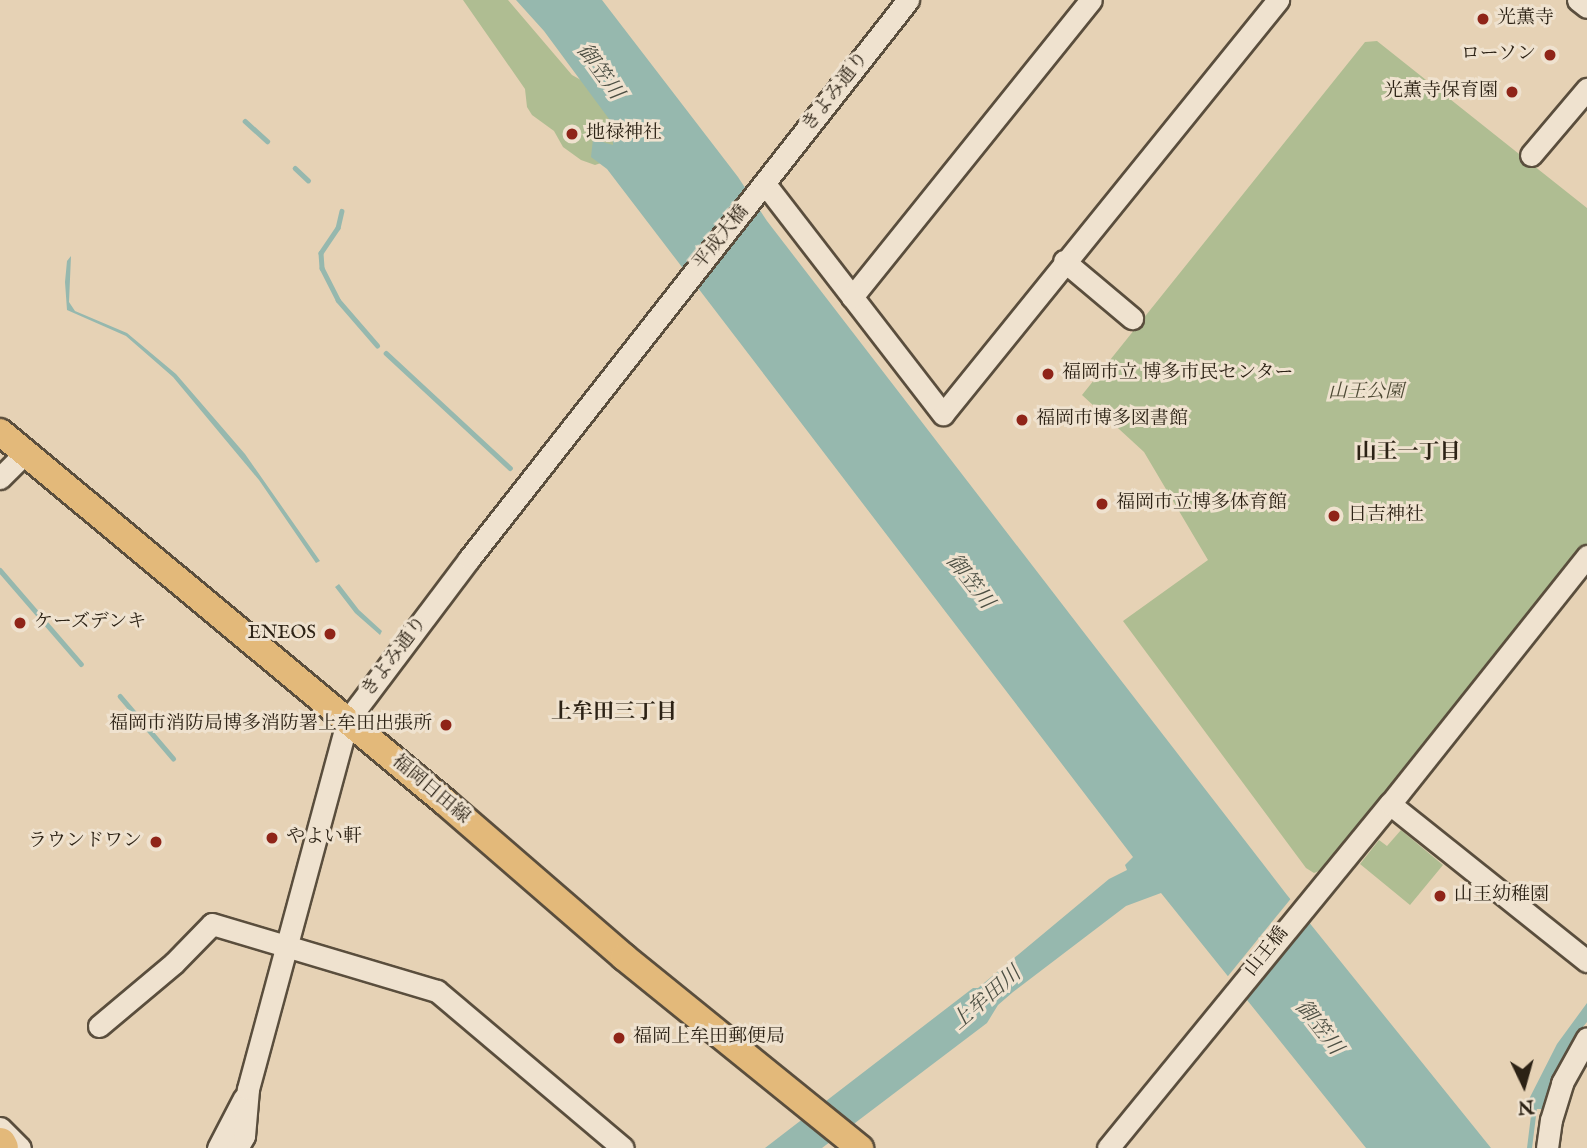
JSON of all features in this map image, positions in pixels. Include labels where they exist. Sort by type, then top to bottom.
[{"type":"main road","name":"福岡日田線","points":[[0,432],[347,721],[624,957],[860,1148]]},
{"type":"street","name":"きよみ通り","points":[[765,184],[908,0]]},
{"type":"street","points":[[852,297],[1091,0]]},
{"type":"street","points":[[765,184],[943,414],[1064,261],[1278,0]]},
{"type":"street","points":[[1578,0],[1587,7]]},
{"type":"street","points":[[1531,155],[1587,89]]},
{"type":"street","name":"平成大橋","points":[[678,292],[765,184]]},
{"type":"street","points":[[1064,261],[1132,318]]},
{"type":"street","name":"きよみ通り","points":[[241,1144],[248,1090],[347,721],[678,292]]},
{"type":"street","points":[[0,478],[25,453]]},
{"type":"street","name":"山王橋","points":[[1108,1148],[1390,804],[1587,556]]},
{"type":"street","points":[[1390,804],[1587,961]]},
{"type":"street","points":[[99,1026],[174,963],[212,924],[437,991],[623,1148]]},
{"type":"street","points":[[1547,1148],[1551,1120],[1562,1083],[1587,1038]]},
{"type":"street","name":"きよみ通り","points":[[218,1148],[248,1090]]},
{"type":"street","points":[[0,1128],[20,1148]]},
{"type":"green space","points":[[463,0],[508,0],[572,75],[597,89],[619,119],[610,160],[595,165],[581,160],[563,147],[554,131],[532,115],[527,107],[525,89]]},
{"type":"green space","name":"山王公園","points":[[1377,41],[1587,208],[1587,546],[1324,869],[1314,873],[1306,868],[1123,621],[1208,560],[1144,452],[1082,395],[1365,42]]},
{"type":"green space","points":[[1401,830],[1443,865],[1410,905],[1360,864],[1379,840],[1387,846]]},
{"type":"water","points":[[516,0],[602,0],[738,177],[767,221],[1287,895],[1491,1148],[1366,1148],[1161,893],[1126,906],[1013,992],[998,1005],[987,1023],[822,1148],[765,1148],[973,988],[978,988],[1109,879],[1127,870],[1125,865],[1133,857],[607,169],[591,157],[593,139],[613,145],[612,123],[544,31]]},
{"type":"water","points":[[71,256],[69,302],[75,311],[127,333],[176,374],[245,454],[320,561],[316,563],[259,480],[173,377],[126,336],[67,310],[65,282],[67,261]]},
{"type":"water","points":[[339,584],[359,610],[382,631],[380,635],[355,613],[335,587]]},
{"type":"water","points":[[1587,1003],[1587,1022],[1573,1039],[1543,1109],[1528,1109],[1525,1107],[1557,1044]]},
{"type":"pier","points":[[1293,896],[1310,918],[1241,1001],[1224,981]]},
{"type":"waterway","points":[[245,121],[267,141]]},
{"type":"waterway","points":[[295,168],[308,180]]},
{"type":"waterway","points":[[342,211],[338,228],[321,253],[322,268],[338,300],[377,345]]},
{"type":"waterway","points":[[386,353],[510,468]]},
{"type":"waterway","points":[[0,570],[81,664]]},
{"type":"waterway","points":[[120,696],[173,758]]},
{"type":"waterway","points":[[1529,1148],[1534,1107]]},
{"type":"place","name":"光薫寺","points":[[1483,19]]},
{"type":"place","name":"ローソン","points":[[1550,55]]},
{"type":"place","name":"光薫寺保育園","points":[[1512,92]]},
{"type":"place","name":"地禄神社","points":[[572,134]]},
{"type":"place","name":"福岡市立 博多市民センター","points":[[1048,374]]},
{"type":"place","name":"福岡市博多図書館","points":[[1022,420]]},
{"type":"place","name":"福岡市立博多体育館","points":[[1102,504]]},
{"type":"place","name":"日吉神社","points":[[1334,516]]},
{"type":"place","name":"ケーズデンキ","points":[[20,623]]},
{"type":"place","name":"ENEOS","points":[[330,634]]},
{"type":"place","name":"福岡市消防局博多消防署上牟田出張所","points":[[446,725]]},
{"type":"place","name":"やよい軒","points":[[272,838]]},
{"type":"place","name":"ラウンドワン","points":[[156,842]]},
{"type":"place","name":"山王幼稚園","points":[[1440,896]]},
{"type":"place","name":"福岡上牟田郵便局","points":[[619,1038]]},
{"type":"district","name":"山王一丁目","points":[[1408,453]]},
{"type":"district","name":"上牟田三丁目","points":[[614,713]]},
{"type":"water label","name":"御笠川","points":[[599,72]]},
{"type":"water label","name":"御笠川","points":[[969,582]]},
{"type":"water label","name":"上牟田川","points":[[987,999]]},
{"type":"water label","name":"御笠川","points":[[1318,1028]]}]
